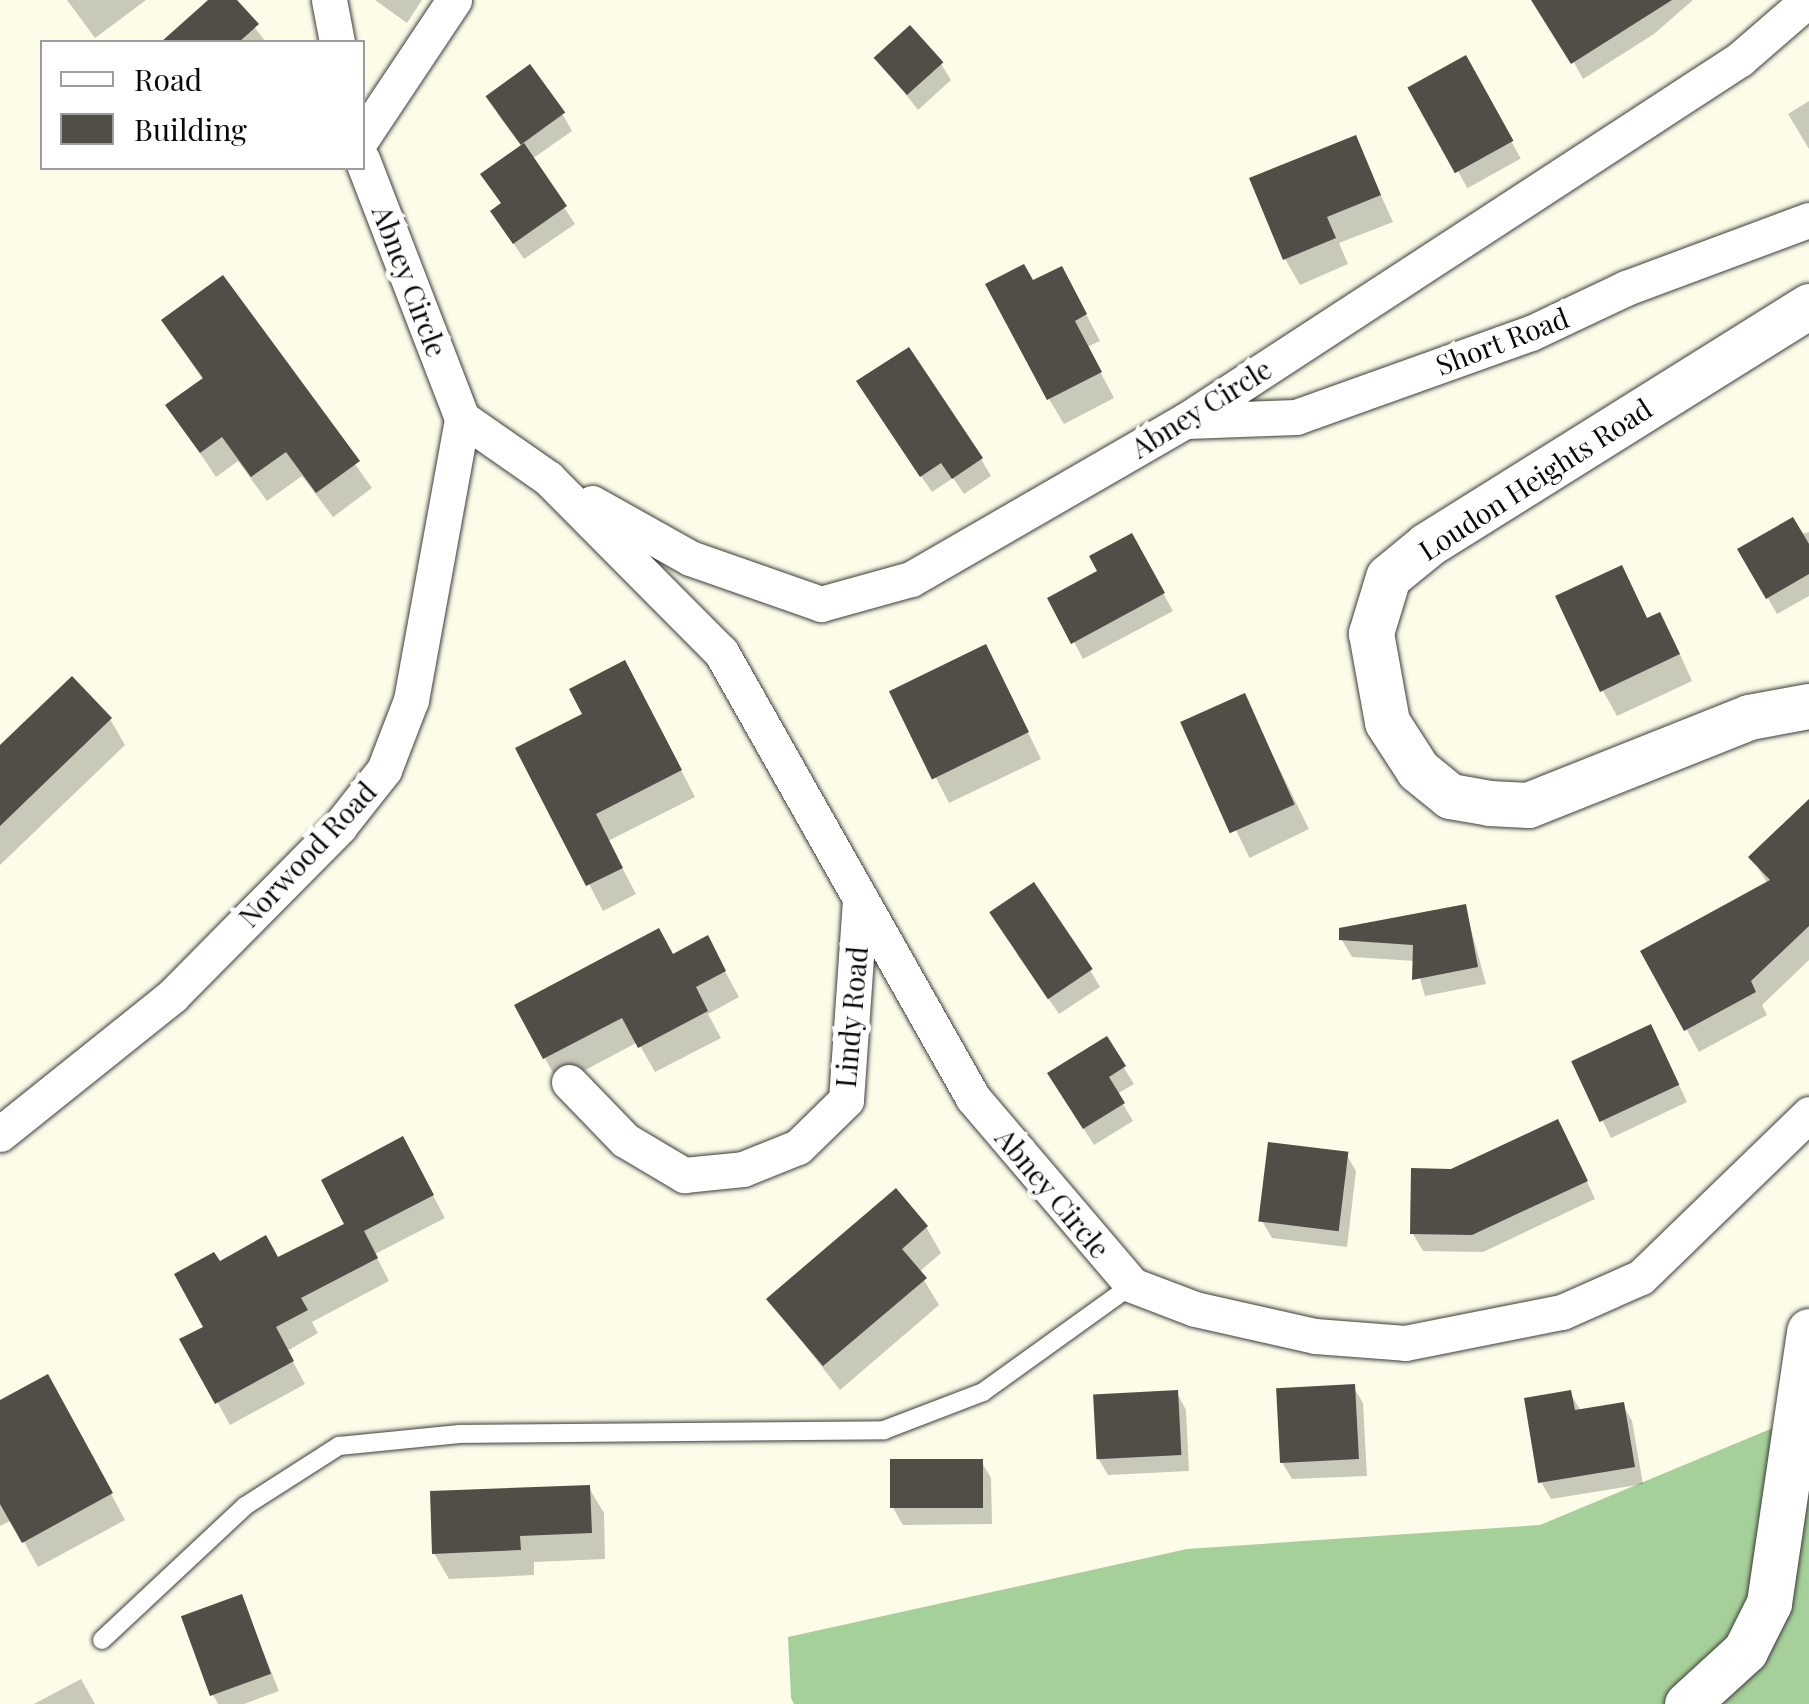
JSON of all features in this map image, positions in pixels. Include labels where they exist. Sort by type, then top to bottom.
[{"type":"street","points":[[329,0],[337,40]]},
{"type":"street","points":[[365,134],[454,0]]},
{"type":"street","name":"Abney Circle","points":[[365,167],[462,418],[548,478],[690,558],[820,604],[911,580],[1185,421],[1740,59],[1808,0]]},
{"type":"street","name":"Short Road","points":[[1185,421],[1296,417],[1530,333],[1626,288],[1809,220]]},
{"type":"street","name":"Loudon Heights Road","points":[[1809,306],[1427,545],[1388,576],[1371,633],[1387,722],[1418,770],[1450,796],[1488,803],[1528,805],[1749,717],[1809,706]]},
{"type":"street","name":"Norwood Road","points":[[0,1134],[172,996],[339,827],[384,770],[412,700],[462,418]]},
{"type":"street","name":"Abney Circle","points":[[548,478],[721,652],[973,1098],[1132,1285],[1195,1309],[1315,1336],[1405,1342],[1562,1312],[1641,1277],[1809,1114]]},
{"type":"street","name":"Lindy Road","points":[[569,1082],[625,1140],[684,1175],[743,1169],[798,1147],[846,1100],[860,902]]},
{"type":"street","points":[[1687,1704],[1744,1651],[1770,1603],[1809,1331]]},
{"type":"lane","points":[[102,1640],[245,1506],[339,1446],[458,1434],[884,1430],[983,1392],[1132,1285]]},
{"type":"green space","points":[[1809,1413],[1809,1704],[794,1704],[791,1698],[788,1637],[1187,1549],[1540,1525]]},
{"type":"building","points":[[208,0],[237,0],[259,24],[241,40],[163,40]]},
{"type":"building","points":[[1531,0],[1672,0],[1571,64]]},
{"type":"building","points":[[910,25],[943,62],[907,95],[874,58]]},
{"type":"building","points":[[1466,55],[1514,141],[1455,173],[1407,87]]},
{"type":"building","points":[[530,64],[565,113],[521,145],[486,96]]},
{"type":"building","points":[[1356,135],[1381,195],[1327,217],[1336,238],[1283,260],[1249,178]]},
{"type":"building","points":[[524,143],[567,206],[513,244],[490,211],[501,203],[480,174]]},
{"type":"building","points":[[1024,264],[1033,280],[1062,266],[1087,314],[1075,321],[1102,372],[1047,400],[985,284]]},
{"type":"building","points":[[223,275],[360,461],[316,493],[286,452],[251,477],[222,437],[200,453],[165,405],[203,378],[161,320]]},
{"type":"building","points":[[909,347],[983,458],[952,479],[941,463],[920,477],[856,381]]},
{"type":"building","points":[[1793,517],[1809,544],[1809,574],[1766,599],[1737,549]]},
{"type":"building","points":[[1132,533],[1165,593],[1071,644],[1047,598],[1097,571],[1089,556]]},
{"type":"building","points":[[1622,565],[1647,618],[1660,612],[1680,654],[1600,692],[1555,596]]},
{"type":"building","points":[[986,644],[1029,732],[932,779],[889,691]]},
{"type":"building","points":[[625,660],[682,770],[596,814],[623,868],[586,886],[515,748],[582,714],[569,689]]},
{"type":"building","points":[[72,676],[112,718],[0,826],[0,745]]},
{"type":"building","points":[[1245,693],[1295,804],[1230,833],[1180,722]]},
{"type":"building","points":[[1809,799],[1809,926],[1751,981],[1756,992],[1684,1031],[1640,951],[1770,880],[1748,857]]},
{"type":"building","points":[[1034,882],[1093,969],[1048,999],[989,912]]},
{"type":"building","points":[[1466,904],[1478,967],[1412,980],[1413,945],[1339,940],[1339,928]]},
{"type":"building","points":[[659,928],[673,954],[708,935],[726,971],[696,987],[708,1011],[638,1048],[622,1018],[543,1059],[514,1005]]},
{"type":"building","points":[[1651,1024],[1679,1085],[1600,1122],[1571,1061]]},
{"type":"building","points":[[1107,1036],[1126,1066],[1109,1077],[1125,1103],[1083,1129],[1047,1073]]},
{"type":"building","points":[[1558,1119],[1588,1181],[1472,1235],[1410,1234],[1411,1168],[1451,1169]]},
{"type":"building","points":[[403,1136],[434,1195],[364,1231],[378,1258],[301,1298],[308,1310],[276,1327],[294,1361],[215,1404],[179,1339],[203,1327],[174,1274],[214,1252],[220,1261],[266,1235],[278,1257],[344,1224],[321,1180]]},
{"type":"building","points":[[1268,1142],[1348,1152],[1339,1231],[1258,1221]]},
{"type":"building","points":[[896,1188],[928,1226],[902,1249],[927,1278],[823,1366],[766,1299]]},
{"type":"building","points":[[48,1374],[113,1493],[22,1543],[0,1504],[0,1400]]},
{"type":"building","points":[[1355,1384],[1359,1459],[1280,1463],[1276,1388]]},
{"type":"building","points":[[1178,1390],[1181,1455],[1097,1459],[1093,1394]]},
{"type":"building","points":[[1571,1390],[1575,1410],[1624,1402],[1635,1467],[1538,1483],[1524,1398]]},
{"type":"building","points":[[890,1459],[983,1459],[983,1508],[890,1508]]},
{"type":"building","points":[[590,1485],[592,1533],[520,1536],[521,1550],[432,1554],[430,1491]]},
{"type":"building","points":[[242,1594],[271,1674],[210,1696],[181,1616]]}]
